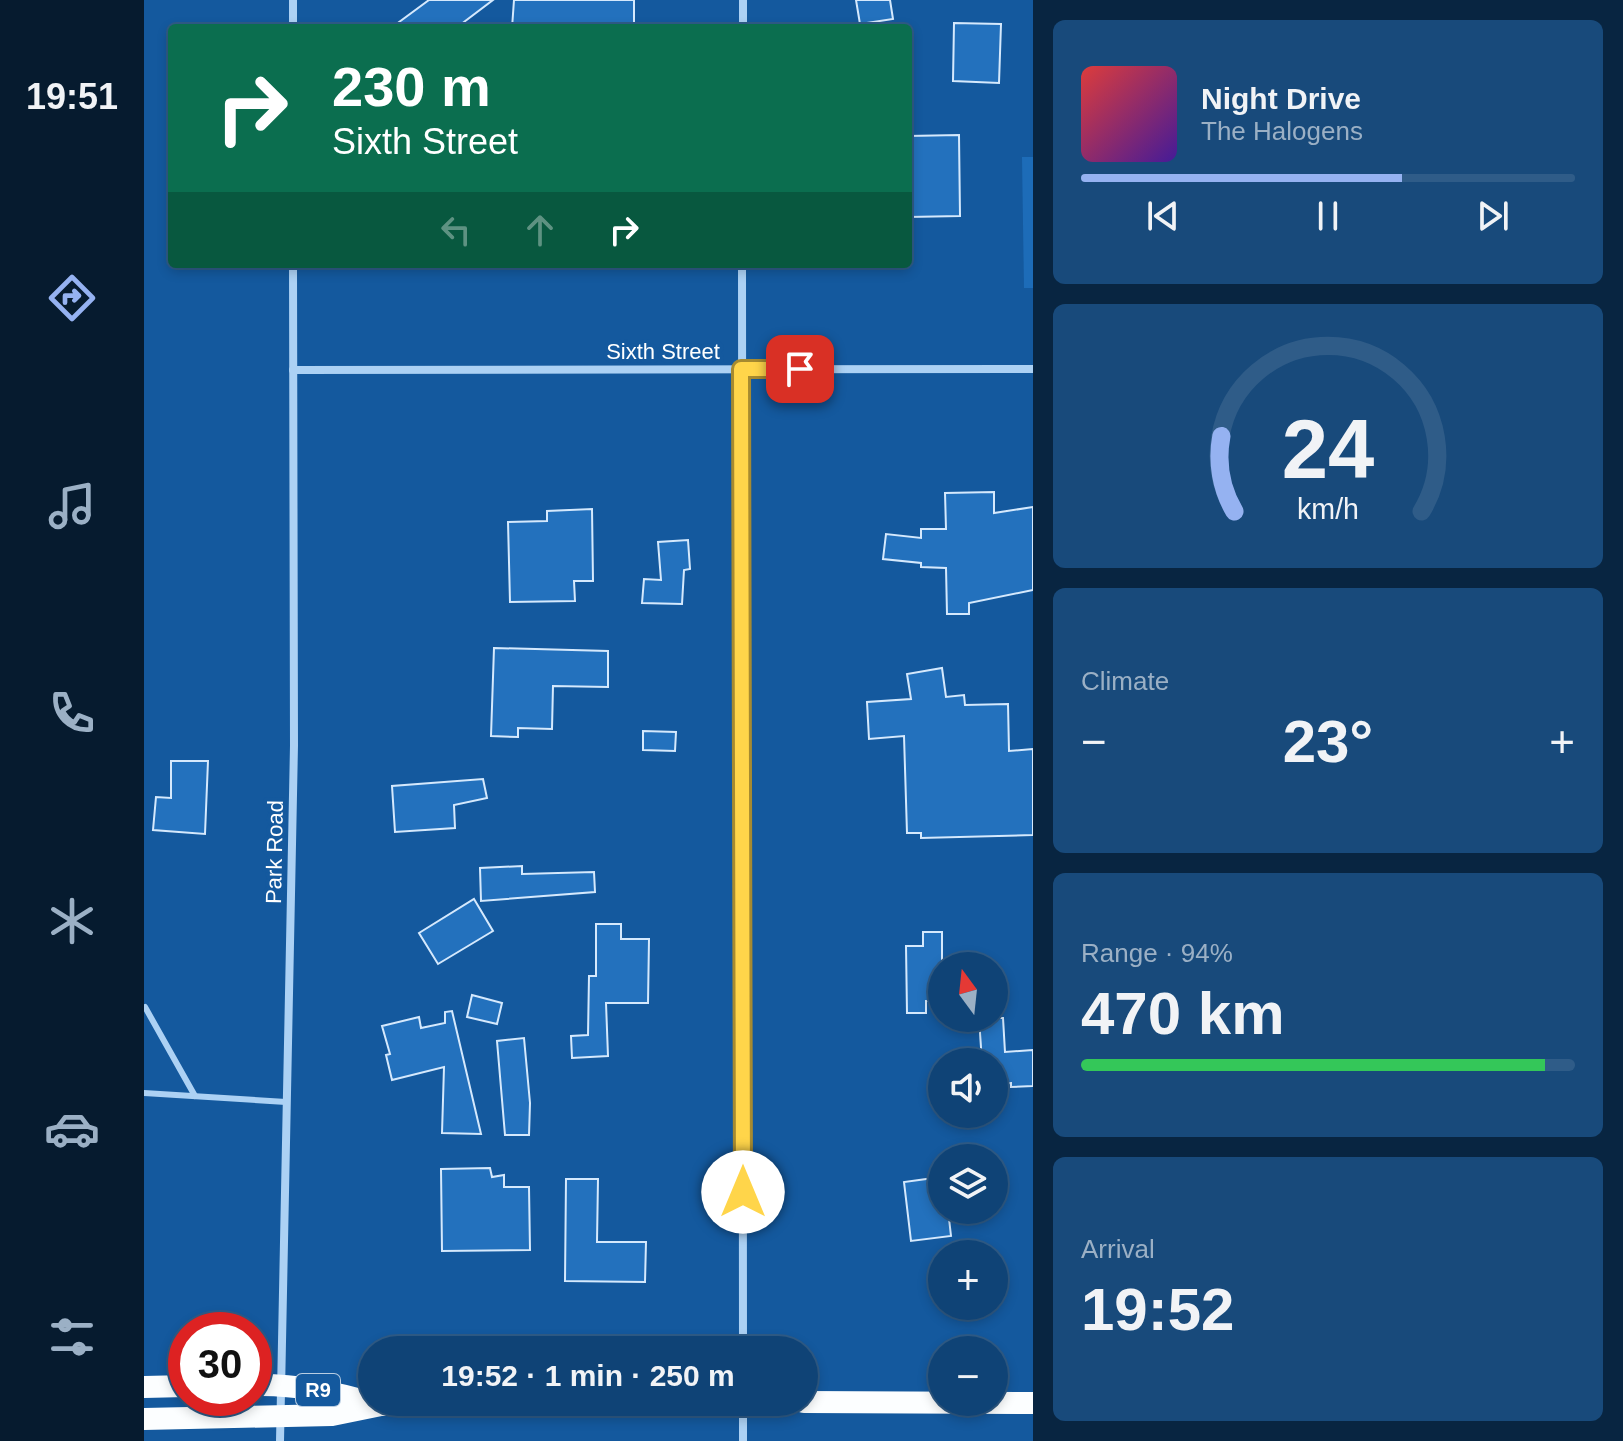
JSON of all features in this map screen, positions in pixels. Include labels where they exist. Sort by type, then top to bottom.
[{"type":"highway","name":"R9","points":[[272,1384],[332,1392],[358,1399]]},
{"type":"highway","points":[[144,1387],[168,1386]]},
{"type":"highway","points":[[818,1402],[1033,1403]]},
{"type":"highway","name":"R9","points":[[144,1419],[332,1415],[358,1410]]},
{"type":"street","points":[[293,0],[293,24]]},
{"type":"street","points":[[743,0],[743,24]]},
{"type":"street","name":"Park Road","points":[[280,1441],[294,745],[293,268]]},
{"type":"street","points":[[742,268],[743,1336]]},
{"type":"street","name":"Sixth Street","points":[[293,370],[1033,369]]},
{"type":"street","points":[[743,1416],[743,1441]]},
{"type":"lane","points":[[144,1007],[195,1096]]},
{"type":"lane","points":[[144,1093],[286,1102]]},
{"type":"shaded area","points":[[1022,157],[1033,157],[1033,288],[1024,288]]},
{"type":"building","points":[[429,0],[493,0],[461,24],[396,24]]},
{"type":"building","points":[[514,0],[634,0],[634,24],[512,24]]},
{"type":"building","points":[[856,0],[890,0],[893,19],[860,24]]},
{"type":"building","points":[[954,23],[1001,24],[999,83],[953,81]]},
{"type":"building","points":[[959,135],[960,216],[912,217],[912,136]]},
{"type":"building","points":[[994,492],[994,513],[1033,507],[1033,590],[969,603],[969,614],[947,614],[946,568],[921,567],[921,563],[883,559],[886,534],[921,538],[921,529],[946,529],[945,493]]},
{"type":"building","points":[[592,509],[593,581],[574,581],[575,601],[510,602],[508,522],[547,521],[547,511]]},
{"type":"building","points":[[688,540],[690,569],[684,570],[682,604],[642,603],[644,579],[661,580],[658,542]]},
{"type":"building","points":[[494,648],[608,651],[608,687],[553,686],[552,729],[518,728],[518,737],[491,736]]},
{"type":"building","points":[[942,668],[946,697],[964,695],[965,705],[1008,704],[1009,751],[1033,749],[1033,835],[921,838],[921,833],[907,833],[904,736],[869,739],[867,702],[911,699],[907,674]]},
{"type":"building","points":[[643,731],[676,732],[675,751],[643,750]]},
{"type":"building","points":[[171,761],[208,761],[205,834],[153,830],[156,797],[171,798]]},
{"type":"building","points":[[483,779],[487,798],[454,805],[455,828],[395,832],[392,786]]},
{"type":"building","points":[[522,866],[522,874],[594,872],[595,892],[481,901],[480,868]]},
{"type":"building","points":[[474,899],[493,931],[438,964],[419,933]]},
{"type":"building","points":[[596,924],[621,924],[621,939],[649,939],[648,1003],[606,1003],[608,1056],[572,1058],[571,1036],[588,1035],[589,976],[596,976]]},
{"type":"building","points":[[923,932],[942,932],[942,952],[928,952],[926,1013],[907,1013],[906,946],[923,946]]},
{"type":"building","points":[[472,995],[502,1003],[497,1024],[467,1017]]},
{"type":"building","points":[[452,1011],[481,1134],[442,1133],[444,1067],[392,1080],[386,1055],[390,1054],[382,1026],[419,1017],[421,1028],[445,1023],[445,1012]]},
{"type":"building","points":[[980,1032],[1004,1032],[1005,1048],[981,1048]]},
{"type":"building","points":[[524,1038],[530,1103],[529,1135],[505,1135],[497,1041]]},
{"type":"building","points":[[1033,1050],[1033,1086],[1011,1087],[1011,1083],[1008,1083],[1008,1052]]},
{"type":"building","points":[[490,1168],[492,1177],[504,1175],[504,1187],[529,1187],[530,1250],[442,1251],[441,1169]]},
{"type":"building","points":[[566,1179],[598,1179],[597,1242],[646,1242],[645,1282],[565,1281]]},
{"type":"building","points":[[928,1179],[928,1224],[950,1224],[951,1236],[911,1241],[904,1182]]},
{"type":"route","points":[[743,1192],[741,369],[800,369]]}]
